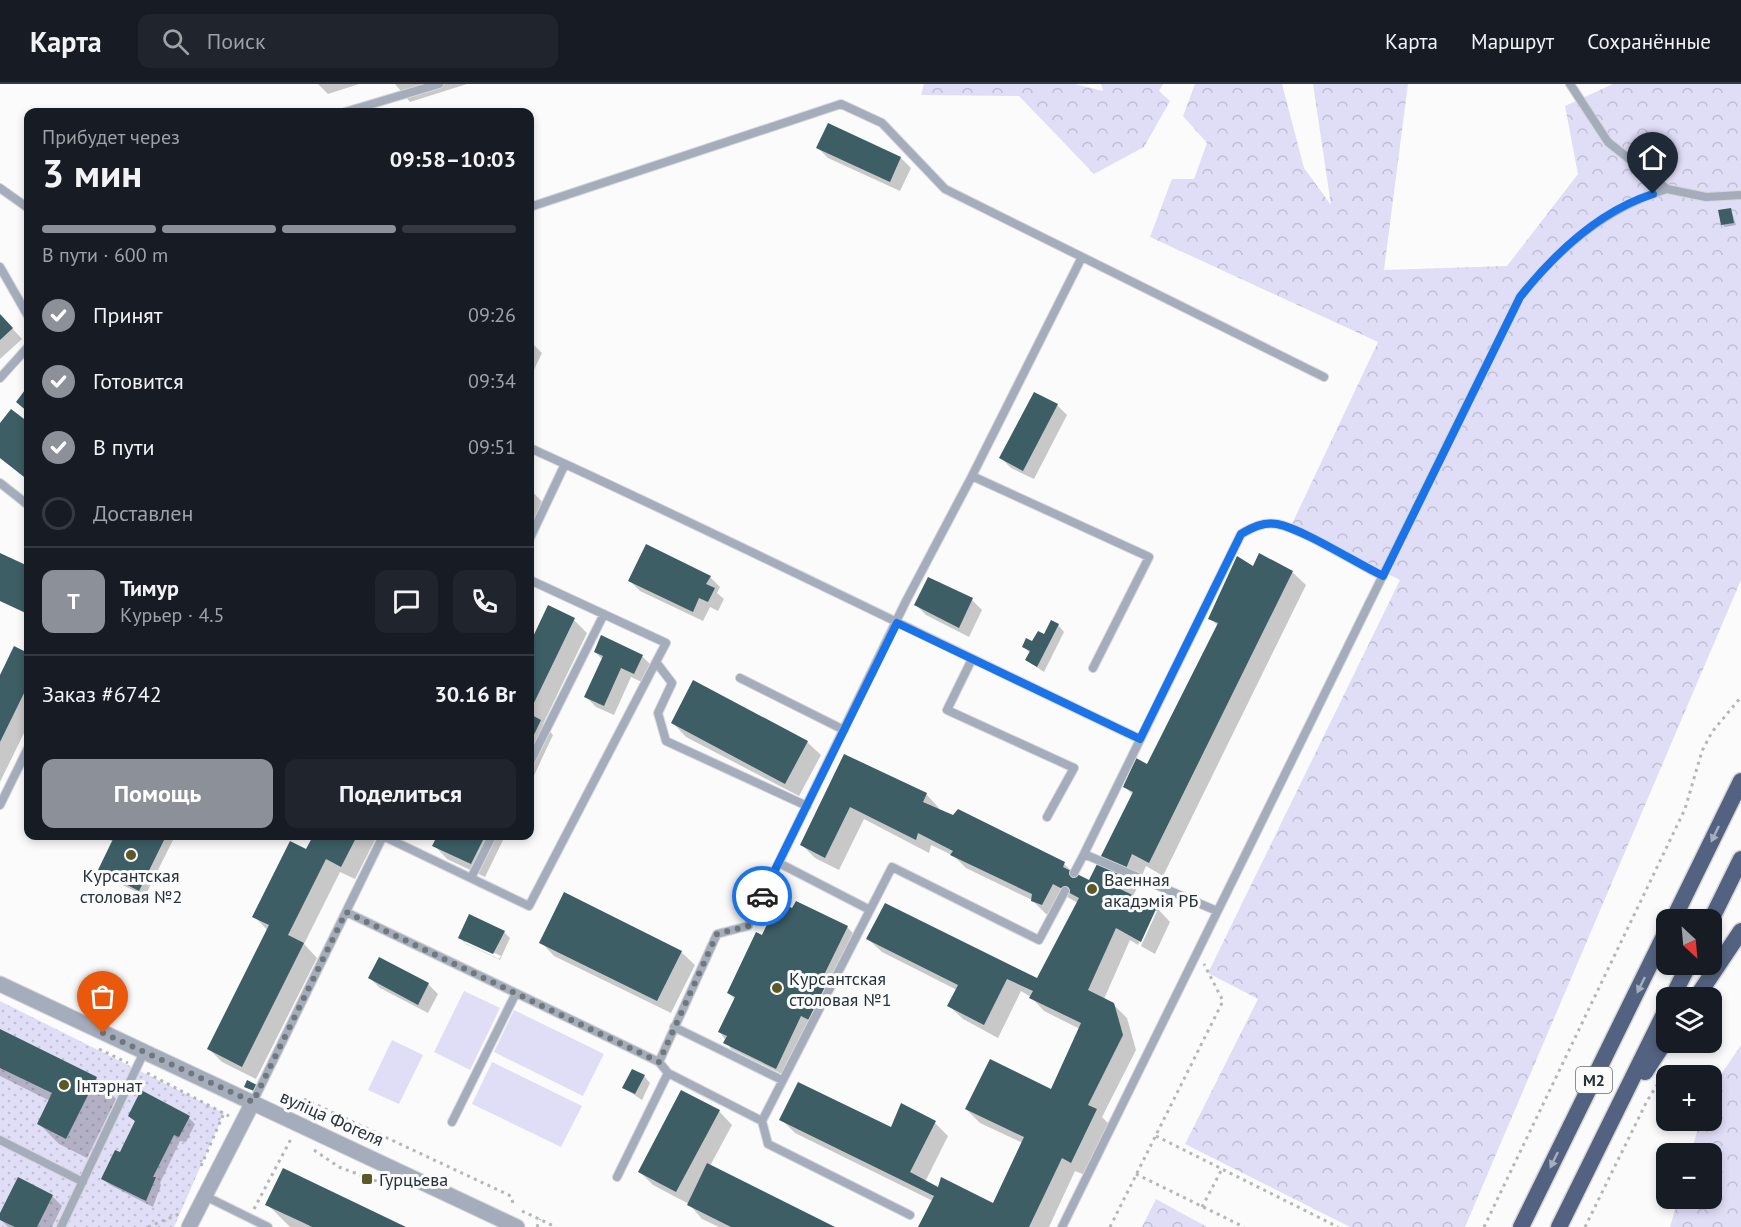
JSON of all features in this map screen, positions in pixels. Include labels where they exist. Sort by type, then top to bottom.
[{"type":"highway","points":[[1678,909],[1741,781]]},
{"type":"highway","points":[[1716,909],[1741,859]]},
{"type":"highway","points":[[1703,987],[1741,931]]},
{"type":"highway","name":"М2","points":[[1521,1227],[1656,952]]},
{"type":"highway","name":"М2","points":[[1558,1227],[1656,1030]]},
{"type":"highway","points":[[1611,1122],[1657,1053]]},
{"type":"street","name":"вуліца Фогеля","points":[[0,984],[253,1102],[510,1226]]},
{"type":"street","points":[[189,1227],[253,1102]]},
{"type":"lane","points":[[358,108],[439,84]]},
{"type":"lane","points":[[1570,84],[1608,142],[1668,189],[1706,197],[1741,195]]},
{"type":"lane","points":[[534,206],[841,104],[882,123],[945,189],[1324,377]]},
{"type":"lane","points":[[0,188],[24,205]]},
{"type":"lane","points":[[1062,1227],[1520,297],[1545,266],[1611,213],[1639,198],[1668,189]]},
{"type":"lane","points":[[659,1062],[717,934],[748,926],[897,623],[1082,257]]},
{"type":"lane","points":[[0,267],[24,308]]},
{"type":"lane","points":[[0,378],[24,351]]},
{"type":"lane","points":[[534,450],[731,540],[897,623],[1140,739]]},
{"type":"lane","points":[[534,530],[565,464]]},
{"type":"lane","points":[[972,476],[1149,557],[1093,669]]},
{"type":"lane","points":[[0,483],[24,501]]},
{"type":"lane","points":[[1074,873],[1241,534],[1257,525],[1276,524],[1293,530],[1383,576]]},
{"type":"lane","points":[[391,840],[529,906],[666,643],[534,582]]},
{"type":"lane","points":[[534,754],[604,614]]},
{"type":"lane","points":[[972,659],[947,710],[1074,768],[1047,817]]},
{"type":"lane","points":[[656,662],[672,683],[658,713],[666,741],[807,806]]},
{"type":"lane","points":[[740,678],[844,730]]},
{"type":"lane","points":[[0,805],[24,756]]},
{"type":"lane","points":[[253,1102],[381,840]]},
{"type":"lane","points":[[471,878],[490,840]]},
{"type":"lane","points":[[1084,854],[1217,911]]},
{"type":"lane","points":[[779,863],[870,910]]},
{"type":"lane","points":[[910,1215],[768,1144],[762,1121],[892,867],[1040,940],[1065,891]]},
{"type":"lane","points":[[346,912],[659,1062],[668,1073],[762,1121]]},
{"type":"lane","points":[[453,1122],[516,993]]},
{"type":"lane","points":[[674,1027],[782,1080]]},
{"type":"lane","points":[[61,1227],[144,1052]]},
{"type":"lane","points":[[617,1177],[668,1073]]},
{"type":"lane","points":[[0,1140],[82,1182]]},
{"type":"lane","points":[[204,1196],[268,1227]]},
{"type":"path","points":[[1484,1227],[1685,809],[1702,751],[1712,732],[1741,697]]},
{"type":"path","points":[[1110,1227],[1223,1001],[1198,952]]},
{"type":"path","points":[[136,1067],[225,1113]]},
{"type":"path","points":[[1585,1227],[1656,1086]]},
{"type":"path","points":[[304,1099],[511,1196],[512,1206],[556,1227]]},
{"type":"path","points":[[245,1216],[256,1208],[293,1136]]},
{"type":"path","points":[[1156,1136],[1338,1227]]},
{"type":"path","points":[[339,1167],[388,1187]]},
{"type":"path","points":[[1202,1207],[1222,1169]]},
{"type":"path","points":[[1136,1174],[1244,1227]]},
{"type":"path","points":[[148,1227],[180,1213]]},
{"type":"path","points":[[537,1227],[540,1220]]},
{"type":"green space","points":[[924,84],[1075,84],[1103,91],[1101,84],[1163,84],[1159,91],[1170,101],[1144,147],[1094,174],[1019,96],[921,95]]},
{"type":"green space","points":[[1195,84],[1282,84],[1304,168],[1331,205],[1313,84],[1408,84],[1384,270],[1507,266],[1578,174],[1565,106],[1613,84],[1741,84],[1741,580],[1465,1227],[1350,1227],[1185,1144],[1258,999],[1208,973],[1400,580],[1292,524],[1378,342],[1150,237],[1172,179],[1194,179],[1207,143],[1183,116]]},
{"type":"green space","points":[[464,991],[500,1008],[470,1070],[434,1052]]},
{"type":"green space","points":[[0,1001],[224,1113],[174,1227],[0,1227]]},
{"type":"green space","points":[[514,1010],[604,1054],[583,1096],[494,1052]]},
{"type":"green space","points":[[392,1040],[423,1055],[399,1104],[368,1090]]},
{"type":"green space","points":[[1741,1045],[1741,1227],[1670,1227],[1675,1209],[1722,1209],[1722,1143],[1694,1143],[1697,1131],[1722,1131],[1722,1073]]},
{"type":"green space","points":[[492,1062],[582,1106],[561,1147],[472,1104]]},
{"type":"green space","points":[[1156,1199],[1207,1227],[1142,1227]]},
{"type":"building","points":[[828,123],[901,157],[890,182],[816,148]]},
{"type":"building","points":[[1731,208],[1734,223],[1721,225],[1718,210]]},
{"type":"building","points":[[0,314],[13,328],[0,340]]},
{"type":"building","points":[[24,391],[24,409],[16,402]]},
{"type":"building","points":[[1034,392],[1058,404],[1023,471],[999,458]]},
{"type":"building","points":[[11,409],[24,419],[24,477],[0,458],[0,423]]},
{"type":"building","points":[[646,544],[711,576],[706,584],[715,588],[708,602],[699,598],[693,612],[628,581]]},
{"type":"building","points":[[0,553],[24,564],[24,612],[0,601]]},
{"type":"building","name":"Ваенная акадэмія РБ","points":[[1259,553],[1293,571],[1149,863],[1132,854],[1118,888],[1157,907],[1141,942],[1116,928],[1088,990],[1114,1003],[1123,1035],[1088,1105],[1097,1109],[1071,1163],[1062,1158],[1029,1227],[918,1227],[934,1196],[779,1120],[798,1082],[891,1127],[901,1103],[936,1121],[910,1172],[938,1187],[941,1177],[993,1203],[1024,1137],[965,1109],[990,1059],[1051,1089],[1081,1023],[1029,998],[1033,991],[1007,979],[984,1025],[947,1006],[958,985],[866,939],[885,903],[1037,978],[1079,898],[1053,884],[1042,905],[1031,901],[1032,894],[950,855],[953,851],[918,833],[916,840],[850,807],[825,858],[800,845],[844,754],[927,793],[923,802],[953,815],[958,809],[1065,862],[1063,867],[1089,880],[1133,792],[1123,787],[1136,758],[1147,764],[1218,623],[1208,619],[1237,556],[1253,566]]},
{"type":"building","points":[[928,577],[973,598],[959,628],[914,605]]},
{"type":"building","points":[[548,605],[575,618],[534,703],[534,635]]},
{"type":"building","points":[[1051,620],[1059,624],[1037,667],[1025,660],[1030,651],[1022,647],[1026,638],[1032,641],[1038,631],[1044,634]]},
{"type":"building","points":[[601,635],[643,655],[634,674],[621,668],[604,706],[584,697],[603,656],[594,652]]},
{"type":"building","points":[[14,646],[24,651],[24,693],[0,742],[0,675]]},
{"type":"building","points":[[693,680],[808,741],[785,784],[671,723]]},
{"type":"building","points":[[534,716],[541,720],[534,735]]},
{"type":"building","name":"Курсантская столовая №2","points":[[113,840],[164,840],[139,891],[98,870]]},
{"type":"building","points":[[311,840],[355,840],[341,867],[326,859],[288,935],[304,943],[242,1067],[207,1049],[269,925],[252,917],[290,841],[306,849]]},
{"type":"building","points":[[435,840],[483,840],[471,864],[432,846]]},
{"type":"building","points":[[564,892],[682,951],[657,1001],[539,943]]},
{"type":"building","name":"Курсантская столовая №1","points":[[778,901],[792,908],[796,901],[848,926],[821,981],[827,983],[809,1020],[801,1016],[776,1069],[723,1043],[727,1036],[718,1032],[735,997],[727,993],[756,932],[762,935]]},
{"type":"building","points":[[469,914],[505,931],[493,954],[458,938]]},
{"type":"building","points":[[379,957],[429,983],[418,1005],[368,978]]},
{"type":"building","name":"Інтэрнат","points":[[0,1029],[97,1077],[66,1139],[37,1124],[52,1093],[0,1068]]},
{"type":"building","points":[[632,1069],[645,1075],[635,1094],[622,1088]]},
{"type":"building","points":[[247,1080],[257,1085],[254,1091],[244,1087]]},
{"type":"building","points":[[141,1090],[190,1116],[179,1137],[174,1135],[153,1177],[156,1177],[146,1201],[101,1179],[115,1150],[120,1152],[135,1121],[128,1116]]},
{"type":"building","points":[[681,1090],[720,1110],[676,1192],[638,1172]]},
{"type":"building","points":[[707,1163],[835,1227],[731,1227],[687,1205]]},
{"type":"building","points":[[283,1168],[406,1227],[312,1227],[265,1205]]},
{"type":"building","points":[[18,1177],[53,1195],[37,1227],[15,1227],[0,1220],[0,1213]]},
{"type":"way so far","points":[[103,1033],[253,1102],[346,912],[659,1062],[717,934],[748,926],[762,896]]},
{"type":"place","name":"Курсантская столовая №2","points":[[131,855]]},
{"type":"place","name":"Ваенная акадэмія РБ","points":[[1092,889]]},
{"type":"place","name":"Курсантская столовая №1","points":[[777,988]]},
{"type":"place","name":"Інтэрнат","points":[[64,1085]]},
{"type":"place","name":"Гурцьева","points":[[367,1179]]},
{"type":"route","points":[[762,896],[897,623],[1140,739],[1241,534],[1257,525],[1276,524],[1293,530],[1383,576],[1520,297],[1545,266],[1573,241],[1611,213],[1639,198],[1653,194]]}]
